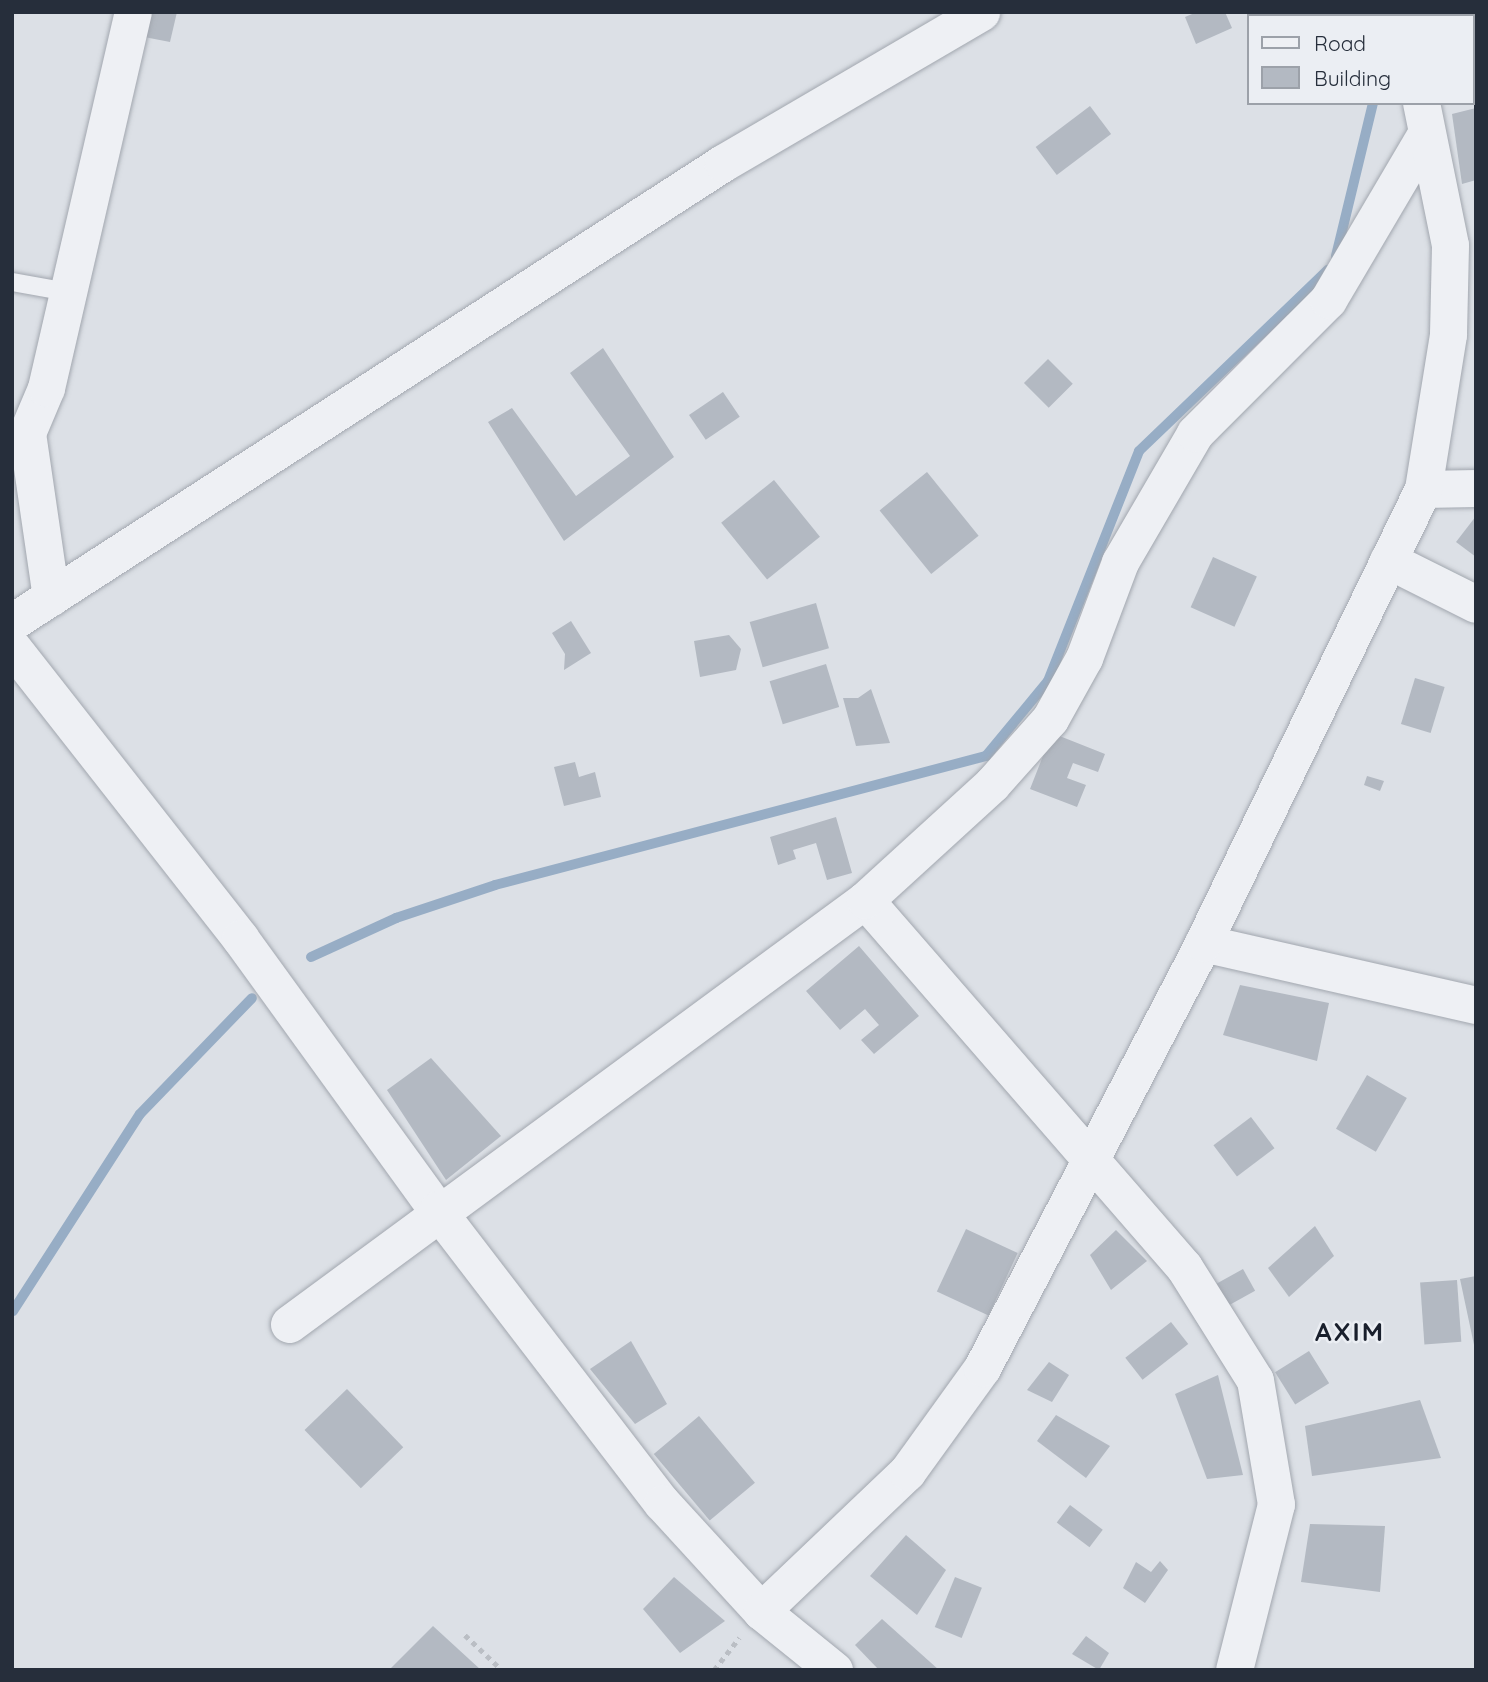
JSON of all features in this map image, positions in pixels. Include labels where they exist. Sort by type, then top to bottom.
[{"type":"street","points":[[51,597],[20,438],[46,388],[133,12]]},
{"type":"street","points":[[12,622],[712,171],[981,12]]},
{"type":"street","points":[[761,1611],[907,1472],[982,1368],[1203,943],[1423,489],[1448,334],[1450,245],[1423,119]]},
{"type":"street","points":[[289,1324],[437,1210],[865,900],[992,784],[1049,719],[1084,658],[1120,562],[1159,487],[1211,415],[1328,300],[1423,119]]},
{"type":"street","points":[[1423,489],[1476,488]]},
{"type":"street","points":[[1388,560],[1476,604]]},
{"type":"street","points":[[12,647],[240,938],[437,1210],[662,1503],[761,1611],[834,1670]]},
{"type":"street","points":[[865,900],[1184,1267],[1255,1380],[1276,1504],[1234,1670]]},
{"type":"street","points":[[1203,943],[1476,1005]]},
{"type":"lane","points":[[12,282],[68,292]]},
{"type":"path","points":[[465,1635],[502,1670]]},
{"type":"building","points":[[139,12],[177,12],[170,42],[134,35]]},
{"type":"building","points":[[1197,12],[1225,12],[1232,28],[1196,44],[1185,17]]},
{"type":"building","points":[[1090,106],[1111,134],[1057,175],[1036,147]]},
{"type":"building","points":[[1476,108],[1476,180],[1462,184],[1452,114]]},
{"type":"building","points":[[603,348],[674,457],[564,541],[488,422],[512,408],[576,496],[630,456],[570,373]]},
{"type":"building","points":[[1048,359],[1073,384],[1049,408],[1024,383]]},
{"type":"building","points":[[723,392],[740,417],[706,440],[689,415]]},
{"type":"building","points":[[927,472],[979,536],[931,574],[880,510]]},
{"type":"building","points":[[774,480],[820,537],[767,580],[721,523]]},
{"type":"building","points":[[1476,516],[1476,557],[1456,542]]},
{"type":"building","points":[[1213,557],[1257,577],[1234,627],[1191,607]]},
{"type":"building","points":[[816,603],[829,648],[763,667],[750,622]]},
{"type":"building","points":[[571,621],[591,653],[564,670],[565,654],[552,633]]},
{"type":"building","points":[[729,635],[741,649],[736,670],[700,677],[694,641]]},
{"type":"building","points":[[826,664],[839,707],[783,724],[770,681]]},
{"type":"building","points":[[1415,678],[1445,687],[1431,733],[1401,724]]},
{"type":"building","points":[[871,689],[890,743],[856,746],[843,698],[858,698]]},
{"type":"building","points":[[1052,733],[1105,754],[1098,772],[1073,763],[1067,778],[1086,785],[1077,807],[1030,789]]},
{"type":"building","points":[[575,762],[579,777],[595,772],[601,797],[564,806],[554,767]]},
{"type":"building","points":[[1367,776],[1384,781],[1380,791],[1364,785]]},
{"type":"building","points":[[836,817],[852,873],[827,880],[816,843],[793,850],[796,859],[778,865],[770,837]]},
{"type":"building","points":[[859,946],[919,1016],[874,1054],[861,1040],[879,1025],[865,1009],[840,1030],[806,991]]},
{"type":"building","points":[[1240,985],[1329,1003],[1317,1061],[1223,1035]]},
{"type":"building","points":[[431,1058],[501,1136],[446,1180],[387,1090]]},
{"type":"building","points":[[1367,1075],[1407,1098],[1376,1152],[1336,1129]]},
{"type":"building","points":[[1251,1117],[1274,1148],[1237,1176],[1213,1145]]},
{"type":"building","points":[[1315,1226],[1334,1256],[1289,1297],[1268,1268]]},
{"type":"building","points":[[966,1229],[1018,1253],[988,1316],[937,1292]]},
{"type":"building","points":[[1116,1230],[1147,1261],[1111,1290],[1090,1255]]},
{"type":"building","points":[[1243,1269],[1255,1291],[1226,1307],[1214,1285]]},
{"type":"building","points":[[1476,1276],[1476,1344],[1474,1345],[1460,1279]]},
{"type":"building","points":[[1457,1280],[1461,1342],[1424,1344],[1420,1283]]},
{"type":"building","points":[[1171,1322],[1188,1344],[1143,1380],[1125,1358]]},
{"type":"building","points":[[631,1341],[667,1404],[635,1424],[590,1369]]},
{"type":"building","points":[[1309,1351],[1329,1383],[1295,1404],[1275,1372]]},
{"type":"building","points":[[1049,1362],[1069,1375],[1052,1402],[1027,1390]]},
{"type":"building","points":[[1218,1375],[1243,1475],[1207,1479],[1175,1394]]},
{"type":"building","points":[[347,1389],[403,1447],[361,1488],[305,1430]]},
{"type":"building","points":[[1420,1400],[1441,1458],[1312,1476],[1305,1426]]},
{"type":"building","points":[[1056,1415],[1110,1446],[1086,1478],[1037,1441]]},
{"type":"building","points":[[699,1416],[755,1483],[710,1521],[654,1454]]},
{"type":"building","points":[[1070,1505],[1103,1530],[1090,1547],[1057,1523]]},
{"type":"building","points":[[1310,1524],[1385,1526],[1380,1592],[1301,1582]]},
{"type":"building","points":[[906,1535],[946,1570],[917,1615],[870,1576]]},
{"type":"building","points":[[1160,1561],[1168,1570],[1145,1603],[1123,1588],[1136,1562],[1151,1572]]},
{"type":"building","points":[[674,1577],[725,1621],[680,1653],[643,1609]]},
{"type":"building","points":[[955,1577],[982,1588],[962,1638],[935,1627]]},
{"type":"building","points":[[882,1619],[939,1670],[879,1670],[855,1645]]},
{"type":"building","points":[[433,1626],[481,1670],[389,1670]]},
{"type":"building","points":[[1086,1636],[1109,1653],[1099,1670],[1072,1654]]},
{"type":"waterway","points":[[1336,256],[1373,105]]},
{"type":"waterway","points":[[311,957],[396,918],[495,885],[986,756],[1048,681],[1139,451],[1328,270]]},
{"type":"waterway","points":[[13,1311],[140,1114],[252,998]]},
{"type":"district","name":"AXIM","points":[[1350,1332]]}]
